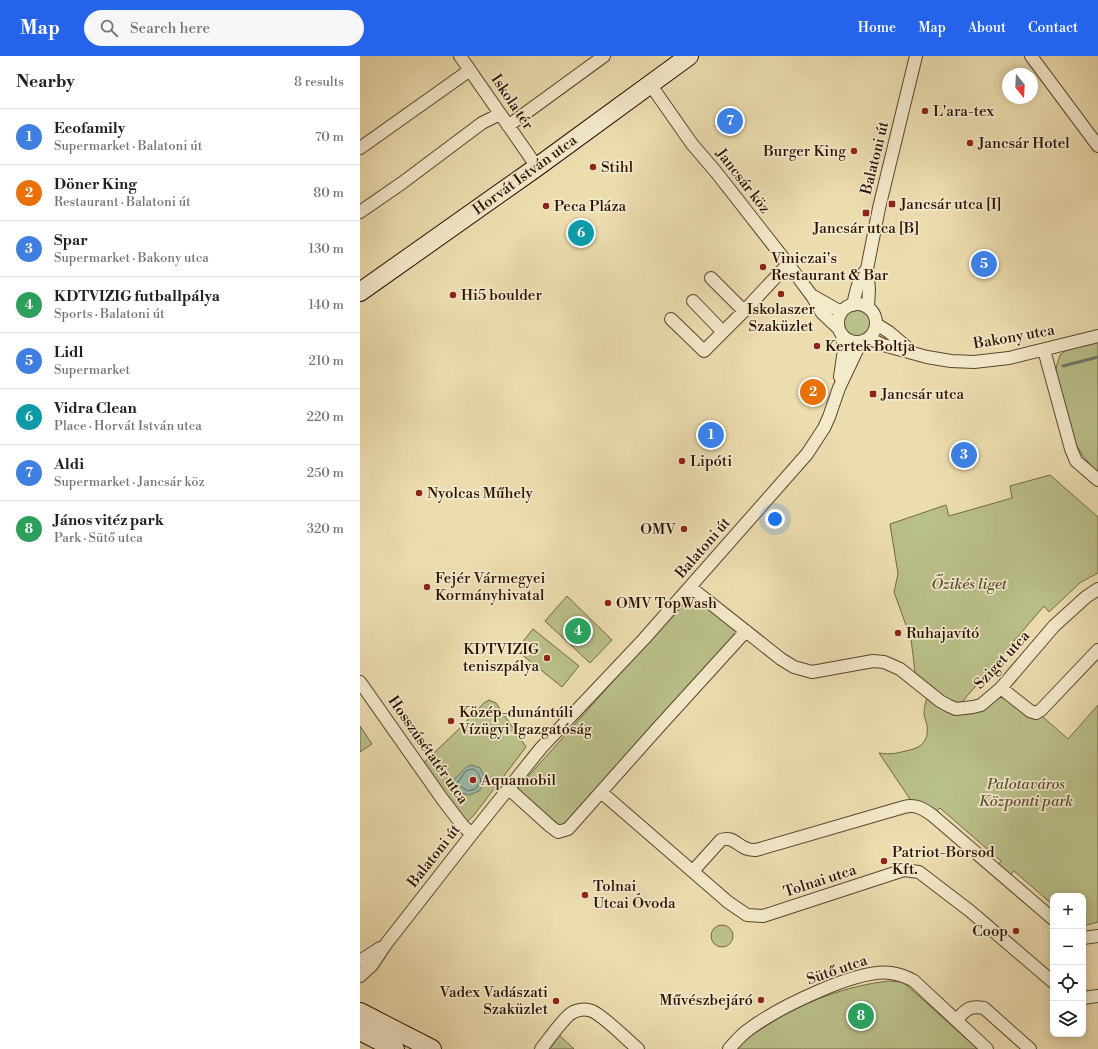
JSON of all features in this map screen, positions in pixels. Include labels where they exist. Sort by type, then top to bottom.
[{"type":"main road","name":"Horvát István utca","points":[[360,292],[689,56]]},
{"type":"main road","points":[[360,1012],[432,1049]]},
{"type":"main road","points":[[360,1031],[395,1049]]},
{"type":"street","name":"Iskola tér","points":[[460,56],[537,166]]},
{"type":"street","points":[[508,126],[604,56]]},
{"type":"street","name":"Balatoni út","points":[[868,308],[869,289],[867,269],[879,208],[916,56]]},
{"type":"street","points":[[1031,56],[1098,146]]},
{"type":"street","points":[[360,148],[470,70]]},
{"type":"street","name":"Jancsár köz","points":[[650,84],[692,144],[716,172],[788,264],[812,296],[822,313],[840,332]]},
{"type":"street","points":[[360,212],[482,123],[500,114]]},
{"type":"street","points":[[671,319],[704,351],[788,264]]},
{"type":"street","name":"Balatoni út","points":[[853,304],[862,274],[867,269]]},
{"type":"street","points":[[711,278],[744,311]]},
{"type":"street","name":"Jancsár köz","points":[[812,296],[841,312]]},
{"type":"street","points":[[693,301],[723,332]]},
{"type":"street","points":[[853,304],[861,304],[868,308],[873,312],[876,318],[875,329],[866,340],[851,341],[840,332],[838,323],[841,312],[853,304]]},
{"type":"street","name":"Bakony utca","points":[[876,324],[889,332],[912,352]]},
{"type":"street","name":"Balatoni út","points":[[839,388],[844,350],[840,332]]},
{"type":"street","name":"Bakony utca","points":[[866,340],[928,357],[951,361],[974,362],[1009,358],[1098,336]]},
{"type":"street","name":"Balatoni út","points":[[360,976],[372,965],[386,944],[541,748],[644,639],[813,446],[829,417],[839,388],[857,350],[866,340]]},
{"type":"street","points":[[1044,350],[1071,449],[1076,462],[1098,480]]},
{"type":"street","name":"Sziget utca","points":[[690,587],[756,640],[794,667],[812,672],[873,661],[884,662],[900,669],[940,701],[956,709],[981,705],[1001,688],[1054,626],[1086,597],[1098,589]]},
{"type":"street","points":[[509,789],[558,832],[568,829],[658,727],[746,631]]},
{"type":"street","points":[[1001,688],[1030,712],[1036,713],[1041,710],[1098,650]]},
{"type":"street","name":"Hosszúsétatér utca","points":[[360,682],[443,800],[463,826],[472,834]]},
{"type":"street","name":"Tolnai utca","points":[[601,792],[738,910],[747,915],[755,917],[763,916],[904,870],[920,872],[970,911],[1050,980]]},
{"type":"street","points":[[693,871],[721,840],[726,838],[731,838],[747,850],[756,850],[914,805],[922,808],[932,815],[1050,917]]},
{"type":"street","points":[[1086,938],[1098,936]]},
{"type":"street","name":"Balatoni út","points":[[360,961],[386,944]]},
{"type":"street","name":"Sütő utca","points":[[729,1049],[749,1030],[795,1003],[828,987],[852,979],[891,972],[914,982],[987,1049]]},
{"type":"street","points":[[1086,998],[1098,996]]},
{"type":"street","points":[[956,1020],[966,1009],[975,1006],[984,1008],[1030,1049]]},
{"type":"street","points":[[541,1049],[568,1016],[576,1011],[585,1010],[593,1012],[602,1018],[636,1047]]},
{"type":"green space","points":[[858,309],[868,313],[872,323],[868,333],[858,337],[848,333],[844,323],[848,313]]},
{"type":"green space","points":[[1098,342],[1098,472],[1083,456],[1074,441],[1059,386],[1056,368],[1060,355],[1067,350]]},
{"type":"green space","name":"Őzikés liget","points":[[1050,475],[1098,517],[1098,573],[1081,582],[1049,612],[1044,606],[956,709],[916,680],[911,639],[894,592],[898,574],[890,524],[946,505],[949,516],[1012,498],[1010,486]]},
{"type":"green space","points":[[692,593],[740,632],[562,827],[516,790]]},
{"type":"green space","points":[[567,596],[612,640],[590,663],[545,621]]},
{"type":"green space","name":"KDTVIZIG teniszpálya","points":[[533,629],[579,666],[562,687],[516,650]]},
{"type":"green space","name":"Palotaváros Központi park","points":[[1001,688],[1043,717],[1068,739],[1098,705],[1098,922],[1086,925],[1086,893],[1050,893],[1050,902],[1014,871],[1006,879],[996,867],[1001,861],[940,808],[932,815],[914,805],[879,753],[891,754],[915,749],[924,742],[927,734],[927,725],[924,711],[928,695],[964,714],[974,713]]},
{"type":"green space","points":[[489,700],[496,703],[526,747],[474,815],[463,826],[420,766],[484,703]]},
{"type":"green space","points":[[360,726],[372,744],[360,752]]},
{"type":"green space","points":[[718,925],[726,925],[733,932],[733,940],[726,947],[718,947],[711,940],[711,932]]},
{"type":"green space","points":[[889,981],[903,982],[978,1049],[737,1049],[747,1039],[780,1017],[825,996],[873,983]]},
{"type":"green space","points":[[559,1035],[574,1049],[547,1049]]},
{"type":"water","points":[[472,765],[480,768],[485,783],[479,791],[469,795],[464,794],[457,789],[454,781],[465,768]]},
{"type":"waterway","points":[[1063,366],[1098,357]]},
{"type":"place","name":"L'ara-tex","points":[[925,111]]},
{"type":"place","name":"Aldi","points":[[730,121]]},
{"type":"place","name":"Jancsár Hotel","points":[[970,143]]},
{"type":"place","name":"Burger King","points":[[854,151]]},
{"type":"place","name":"Stihl","points":[[593,167]]},
{"type":"place","name":"Jancsár utca [I]","points":[[892,204]]},
{"type":"place","name":"Peca Pláza","points":[[546,206]]},
{"type":"place","name":"Jancsár utca [B]","points":[[866,213]]},
{"type":"place","name":"Vidra Clean","points":[[581,233]]},
{"type":"place","name":"Lidl","points":[[984,264]]},
{"type":"place","name":"Viniczai's Restaurant & Bar","points":[[763,267]]},
{"type":"place","name":"Iskolaszer Szaküzlet","points":[[781,294]]},
{"type":"place","name":"Hi5 boulder","points":[[453,295]]},
{"type":"place","name":"Kertek Boltja","points":[[817,346]]},
{"type":"place","name":"Döner King","points":[[813,392]]},
{"type":"place","name":"Jancsár utca","points":[[873,394]]},
{"type":"place","name":"Ecofamily","points":[[711,435]]},
{"type":"place","name":"Spar","points":[[964,455]]},
{"type":"place","name":"Lipóti","points":[[682,461]]},
{"type":"place","name":"Nyolcas Műhely","points":[[419,493]]},
{"type":"place","name":"OMV","points":[[684,529]]},
{"type":"place","name":"Fejér Vármegyei Kormányhivatal","points":[[427,587]]},
{"type":"place","name":"OMV TopWash","points":[[608,603]]},
{"type":"place","name":"KDTVIZIG futballpálya","points":[[578,631]]},
{"type":"place","name":"Ruhajavító","points":[[898,633]]},
{"type":"place","name":"KDTVIZIG teniszpálya","points":[[547,658]]},
{"type":"place","name":"Közép-dunántúli Vízügyi Igazgatóság","points":[[451,721]]},
{"type":"place","name":"Aquamobil","points":[[473,780]]},
{"type":"place","name":"Patriot-Borsod Kft.","points":[[884,861]]},
{"type":"place","name":"Tolnai Utcai Óvoda","points":[[585,895]]},
{"type":"place","name":"Coop","points":[[1016,931]]},
{"type":"place","name":"Művészbejáró","points":[[761,1000]]},
{"type":"place","name":"Vadex Vadászati Szaküzlet","points":[[556,1001]]},
{"type":"place","name":"János vitéz park","points":[[861,1016]]}]
